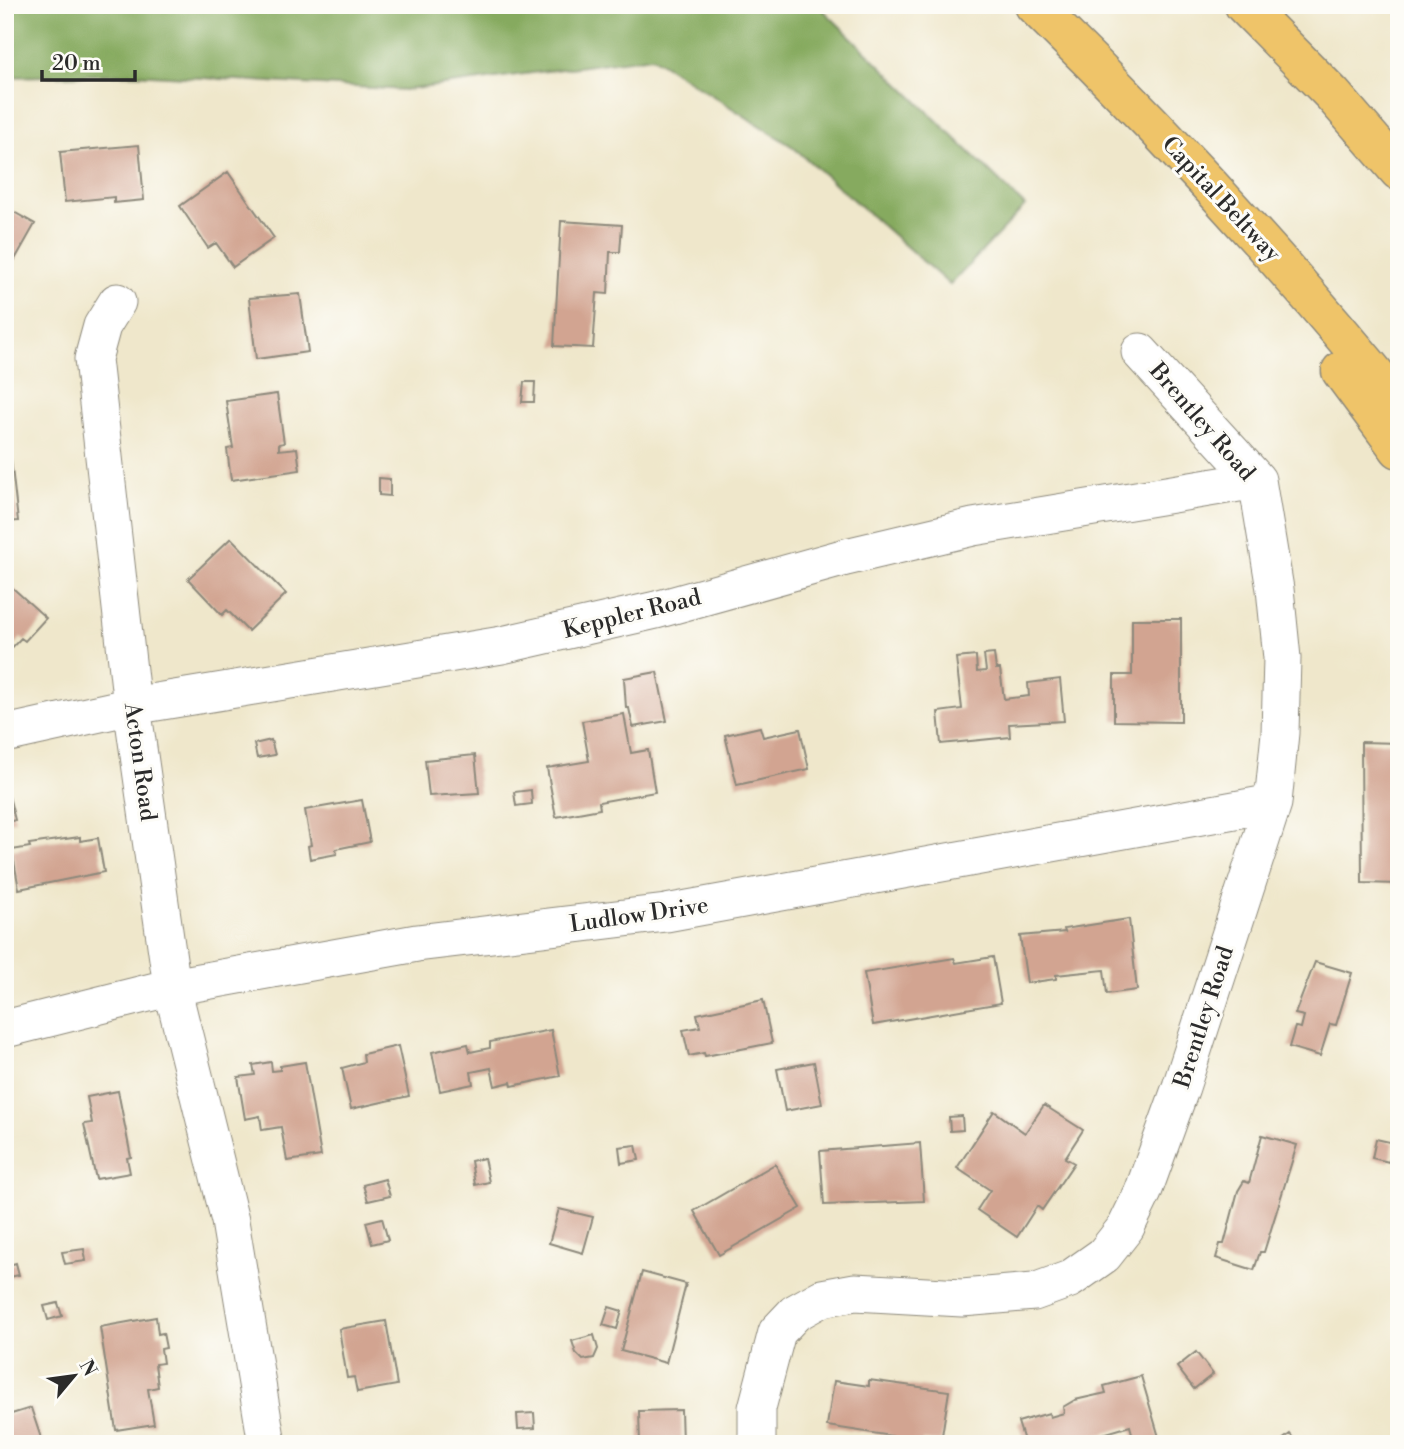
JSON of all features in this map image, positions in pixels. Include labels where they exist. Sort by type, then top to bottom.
[{"type":"highway","name":"Capital Beltway","points":[[1034,5],[1215,190],[1331,319],[1399,403]]},
{"type":"highway","points":[[1244,5],[1332,94],[1399,171]]},
{"type":"highway","points":[[1079,49],[1239,239],[1314,333],[1399,449]]},
{"type":"street","name":"Acton Road","points":[[117,302],[102,326],[93,359],[132,706],[172,987],[230,1221],[267,1444]]},
{"type":"street","name":"Brentley Road","points":[[757,1444],[757,1408],[777,1332],[795,1313],[822,1298],[855,1292],[962,1298],[1034,1292],[1070,1279],[1104,1255],[1126,1227],[1143,1192],[1181,1087],[1273,803],[1280,733],[1282,657],[1275,589],[1256,480],[1140,352]]},
{"type":"street","name":"Keppler Road","points":[[5,734],[132,706],[502,645],[644,613],[834,560],[973,527],[1256,480]]},
{"type":"street","name":"Ludlow Drive","points":[[5,1029],[172,987],[417,943],[666,913],[1273,803]]},
{"type":"green space","points":[[5,5],[818,5],[1025,206],[950,285],[793,147],[652,57],[406,90],[134,74],[5,77]]},
{"type":"building","points":[[139,145],[144,200],[114,203],[114,197],[65,202],[60,152]]},
{"type":"building","points":[[228,172],[274,238],[233,267],[216,243],[208,248],[180,206]]},
{"type":"building","points":[[5,207],[35,224],[5,277]]},
{"type":"building","points":[[561,221],[622,225],[620,252],[610,252],[608,294],[597,293],[593,348],[554,346]]},
{"type":"building","points":[[300,294],[308,352],[256,359],[249,298]]},
{"type":"building","points":[[524,382],[535,382],[534,402],[522,402]]},
{"type":"building","points":[[277,394],[284,443],[279,444],[279,450],[297,448],[300,470],[231,480],[227,449],[233,448],[226,401]]},
{"type":"building","points":[[5,450],[10,450],[18,521],[5,522]]},
{"type":"building","points":[[379,478],[390,479],[390,496],[379,495]]},
{"type":"building","points":[[231,538],[286,594],[248,631],[227,610],[222,615],[188,579]]},
{"type":"building","points":[[5,581],[46,618],[25,641],[21,638],[5,655]]},
{"type":"building","points":[[1132,619],[1181,619],[1181,722],[1114,721],[1114,675],[1132,675]]},
{"type":"building","points":[[994,654],[996,669],[1000,669],[1004,699],[1029,696],[1028,683],[1060,679],[1064,721],[1009,724],[1010,737],[941,744],[938,712],[962,709],[956,658],[976,656],[977,672],[986,671],[984,655]]},
{"type":"building","points":[[657,672],[667,721],[633,727],[629,708],[626,708],[624,678]]},
{"type":"building","points":[[624,714],[631,753],[648,750],[655,792],[599,802],[600,809],[556,817],[547,768],[589,761],[582,721]]},
{"type":"building","points":[[760,727],[763,737],[800,729],[809,769],[737,785],[725,735]]},
{"type":"building","points":[[271,740],[275,755],[257,758],[254,744]]},
{"type":"building","points":[[1361,742],[1399,743],[1399,884],[1362,883]]},
{"type":"building","points":[[475,755],[479,793],[429,796],[425,760]]},
{"type":"building","points":[[531,790],[532,804],[516,806],[514,792]]},
{"type":"building","points":[[8,792],[15,820],[5,823],[5,793]]},
{"type":"building","points":[[362,800],[370,842],[336,849],[337,854],[310,859],[308,846],[311,845],[305,810]]},
{"type":"building","points":[[80,837],[80,841],[98,838],[104,872],[19,889],[12,850],[30,847],[29,844]]},
{"type":"building","points":[[1129,919],[1137,990],[1107,994],[1104,970],[1056,975],[1056,979],[1027,983],[1020,936],[1065,932],[1064,929]]},
{"type":"building","points":[[993,957],[1001,1003],[873,1025],[864,973],[954,958],[956,963]]},
{"type":"building","points":[[1315,962],[1352,973],[1336,1025],[1330,1024],[1320,1056],[1289,1047],[1295,1027],[1301,1028],[1304,1016],[1295,1014]]},
{"type":"building","points":[[763,1000],[772,1043],[705,1056],[704,1053],[689,1056],[683,1030],[700,1027],[697,1014]]},
{"type":"building","points":[[551,1030],[560,1076],[512,1086],[511,1082],[495,1086],[491,1068],[471,1072],[473,1084],[440,1091],[432,1052],[468,1044],[470,1052],[490,1048],[490,1042]]},
{"type":"building","points":[[398,1046],[409,1096],[351,1109],[342,1068],[364,1062],[363,1054]]},
{"type":"building","points":[[271,1062],[272,1071],[280,1070],[280,1066],[305,1062],[321,1156],[287,1161],[281,1127],[262,1130],[260,1116],[245,1119],[238,1077],[255,1075],[253,1065]]},
{"type":"building","points":[[814,1062],[822,1104],[785,1111],[777,1069]]},
{"type":"building","points":[[118,1091],[131,1157],[127,1158],[130,1173],[96,1179],[84,1124],[92,1123],[87,1097]]},
{"type":"building","points":[[1044,1105],[1083,1130],[1065,1158],[1074,1163],[1042,1210],[1037,1206],[1017,1237],[977,1210],[990,1190],[957,1168],[994,1111],[1025,1133]]},
{"type":"building","points":[[962,1116],[963,1130],[950,1131],[949,1117]]},
{"type":"building","points":[[1262,1135],[1297,1145],[1264,1252],[1260,1252],[1254,1270],[1216,1258],[1220,1244],[1224,1244],[1238,1191],[1244,1181],[1249,1183]]},
{"type":"building","points":[[1376,1139],[1394,1143],[1389,1162],[1372,1158]]},
{"type":"building","points":[[920,1143],[924,1201],[824,1205],[820,1151]]},
{"type":"building","points":[[636,1145],[639,1160],[621,1163],[619,1147]]},
{"type":"building","points":[[484,1158],[489,1182],[475,1185],[471,1161]]},
{"type":"building","points":[[775,1164],[801,1208],[719,1255],[694,1211]]},
{"type":"building","points":[[385,1179],[390,1196],[368,1201],[363,1185]]},
{"type":"building","points":[[559,1209],[593,1217],[583,1253],[549,1243]]},
{"type":"building","points":[[382,1218],[388,1240],[372,1244],[366,1222]]},
{"type":"building","points":[[84,1249],[86,1261],[65,1264],[62,1252]]},
{"type":"building","points":[[16,1263],[19,1275],[5,1278],[5,1266]]},
{"type":"building","points":[[642,1272],[686,1284],[666,1363],[621,1351]]},
{"type":"building","points":[[58,1303],[62,1316],[48,1320],[44,1306]]},
{"type":"building","points":[[609,1307],[622,1311],[617,1329],[603,1325]]},
{"type":"building","points":[[156,1317],[158,1334],[163,1333],[166,1348],[161,1349],[163,1363],[155,1364],[158,1387],[148,1389],[154,1424],[116,1430],[100,1327]]},
{"type":"building","points":[[386,1321],[397,1385],[357,1392],[354,1377],[347,1378],[339,1329]]},
{"type":"building","points":[[594,1335],[598,1349],[594,1358],[583,1360],[576,1353],[572,1341]]},
{"type":"building","points":[[1196,1352],[1213,1374],[1194,1389],[1177,1367]]},
{"type":"building","points":[[1141,1376],[1161,1444],[1135,1444],[1130,1426],[1069,1444],[1025,1444],[1018,1422],[1049,1413],[1050,1417],[1064,1413],[1063,1407],[1075,1400],[1106,1393],[1104,1386]]},
{"type":"building","points":[[869,1380],[949,1391],[941,1442],[922,1440],[922,1444],[891,1444],[892,1436],[827,1426],[834,1381],[869,1386]]},
{"type":"building","points":[[31,1408],[43,1444],[5,1444],[5,1416]]},
{"type":"building","points":[[681,1410],[682,1444],[640,1444],[639,1411]]},
{"type":"building","points":[[534,1413],[535,1428],[518,1429],[517,1414]]},
{"type":"building","points":[[1290,1434],[1298,1444],[1277,1444]]}]
